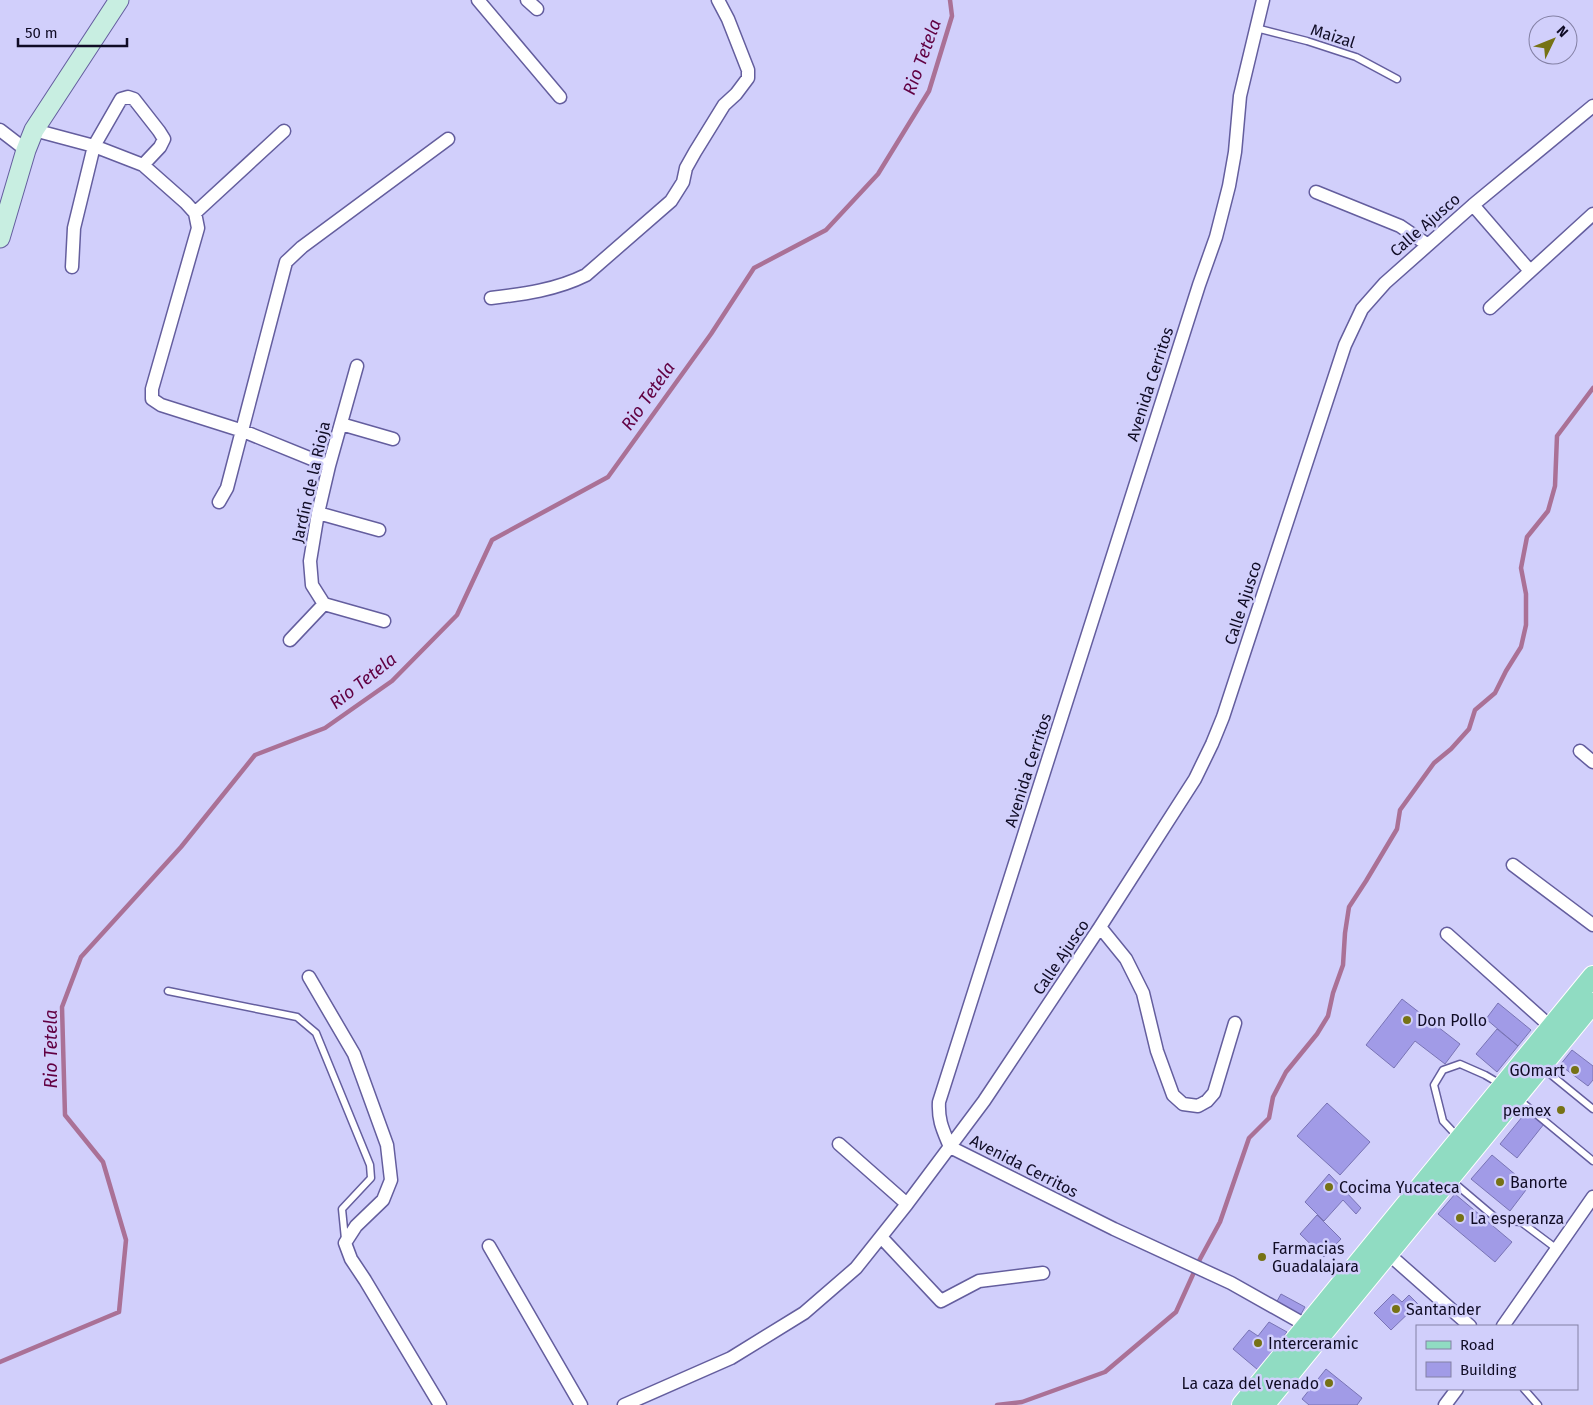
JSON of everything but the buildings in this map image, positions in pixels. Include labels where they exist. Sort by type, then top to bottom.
[{"type":"main road","points":[[1381,1248],[1449,1179],[1510,1092],[1551,1027],[1593,976]]},
{"type":"main road","points":[[1264,1405],[1315,1330],[1381,1248],[1460,1139],[1541,1066],[1593,1003]]},
{"type":"main road","points":[[1242,1405],[1315,1330]]},
{"type":"street","points":[[0,238],[26,150],[34,130],[119,0]]},
{"type":"street","points":[[478,0],[560,97]]},
{"type":"street","points":[[527,0],[537,9]]},
{"type":"street","points":[[491,298],[544,290],[570,283],[586,275],[671,201],[683,182],[686,168],[724,105],[736,94],[748,78],[748,70],[728,19],[718,0]]},
{"type":"street","name":"Avenida Cerritos","points":[[1263,0],[1240,96],[1235,152],[1229,186],[1216,236],[939,1102],[938,1115],[940,1125],[950,1147],[1114,1229],[1231,1283],[1315,1330]]},
{"type":"street","points":[[72,267],[74,228],[94,146],[121,99],[128,97],[134,99],[164,140],[143,165]]},
{"type":"street","name":"Calle Ajusco","points":[[624,1405],[732,1358],[804,1313],[856,1268],[950,1147],[984,1101],[1100,928],[1195,779],[1223,717],[1345,345],[1362,309],[1385,283],[1473,205],[1593,106]]},
{"type":"street","points":[[0,130],[26,150]]},
{"type":"street","points":[[34,130],[94,146],[143,165],[186,202],[195,213],[198,228],[152,389],[152,399],[162,405],[243,431],[329,466]]},
{"type":"street","points":[[195,213],[284,131]]},
{"type":"street","points":[[219,502],[227,488],[243,431],[286,262],[302,247],[448,139]]},
{"type":"street","points":[[1316,192],[1400,226],[1428,245]]},
{"type":"street","points":[[1473,205],[1530,271]]},
{"type":"street","points":[[1490,308],[1593,214]]},
{"type":"street","name":"Jardín de la Rioja","points":[[324,604],[312,585],[310,561],[318,513],[329,466],[357,366]]},
{"type":"street","points":[[341,424],[393,439]]},
{"type":"street","points":[[318,513],[380,530]]},
{"type":"street","points":[[290,640],[324,604],[384,621]]},
{"type":"street","points":[[1580,751],[1593,762]]},
{"type":"street","points":[[1513,865],[1593,925]]},
{"type":"street","points":[[1100,928],[1126,959],[1143,993],[1157,1051],[1169,1086],[1173,1095],[1183,1104],[1198,1106],[1207,1101],[1214,1093],[1235,1023]]},
{"type":"street","points":[[1447,934],[1551,1027]]},
{"type":"street","points":[[309,977],[354,1054],[387,1145],[391,1180],[383,1200],[356,1226],[345,1243],[350,1259],[365,1280],[440,1405]]},
{"type":"street","points":[[839,1144],[907,1204]]},
{"type":"street","points":[[1504,1325],[1593,1197]]},
{"type":"street","points":[[881,1237],[941,1301],[980,1281],[1043,1273]]},
{"type":"street","points":[[489,1246],[581,1405]]},
{"type":"street","points":[[1381,1248],[1469,1325]]},
{"type":"street","points":[[1445,1405],[1456,1390]]},
{"type":"lane","name":"Maizal","points":[[1256,28],[1356,57],[1398,79]]},
{"type":"lane","points":[[168,991],[297,1018],[316,1033],[370,1165],[371,1178],[342,1209],[345,1243]]},
{"type":"lane","points":[[1460,1139],[1443,1121],[1434,1085],[1443,1070],[1460,1064],[1486,1075],[1510,1092],[1593,1161]]},
{"type":"lane","points":[[1541,1066],[1593,1109]]},
{"type":"lane","points":[[1449,1179],[1498,1220],[1521,1222],[1557,1249]]},
{"type":"lane","points":[[1525,1390],[1538,1405]]},
{"type":"waterway","name":"Rio Tetela","points":[[0,1362],[119,1312],[126,1240],[103,1162],[65,1115],[62,1007],[81,957],[181,847],[255,755],[325,728],[392,681],[457,615],[492,540],[608,477],[711,334],[754,268],[826,230],[878,174],[929,91],[952,16],[950,0]]},
{"type":"waterway","points":[[997,1405],[1022,1402],[1105,1372],[1176,1312],[1200,1259],[1220,1222],[1249,1138],[1269,1118],[1273,1097],[1286,1072],[1317,1034],[1328,1016],[1333,993],[1343,965],[1349,907],[1397,829],[1400,810],[1434,763],[1451,749],[1469,729],[1475,710],[1495,693],[1521,647],[1526,625],[1526,594],[1521,568],[1527,537],[1548,511],[1555,486],[1557,436],[1593,388]]},
{"type":"place","name":"Don Pollo","points":[[1407,1020]]},
{"type":"place","name":"GOmart","points":[[1575,1070]]},
{"type":"place","name":"pemex","points":[[1561,1110]]},
{"type":"place","name":"Banorte","points":[[1500,1182]]},
{"type":"place","name":"Cocima Yucateca","points":[[1329,1187]]},
{"type":"place","name":"La esperanza","points":[[1460,1218]]},
{"type":"place","name":"Farmacias Guadalajara","points":[[1262,1257]]},
{"type":"place","name":"Santander","points":[[1396,1309]]},
{"type":"place","name":"Interceramic","points":[[1258,1343]]},
{"type":"place","name":"La caza del venado","points":[[1329,1383]]}]
